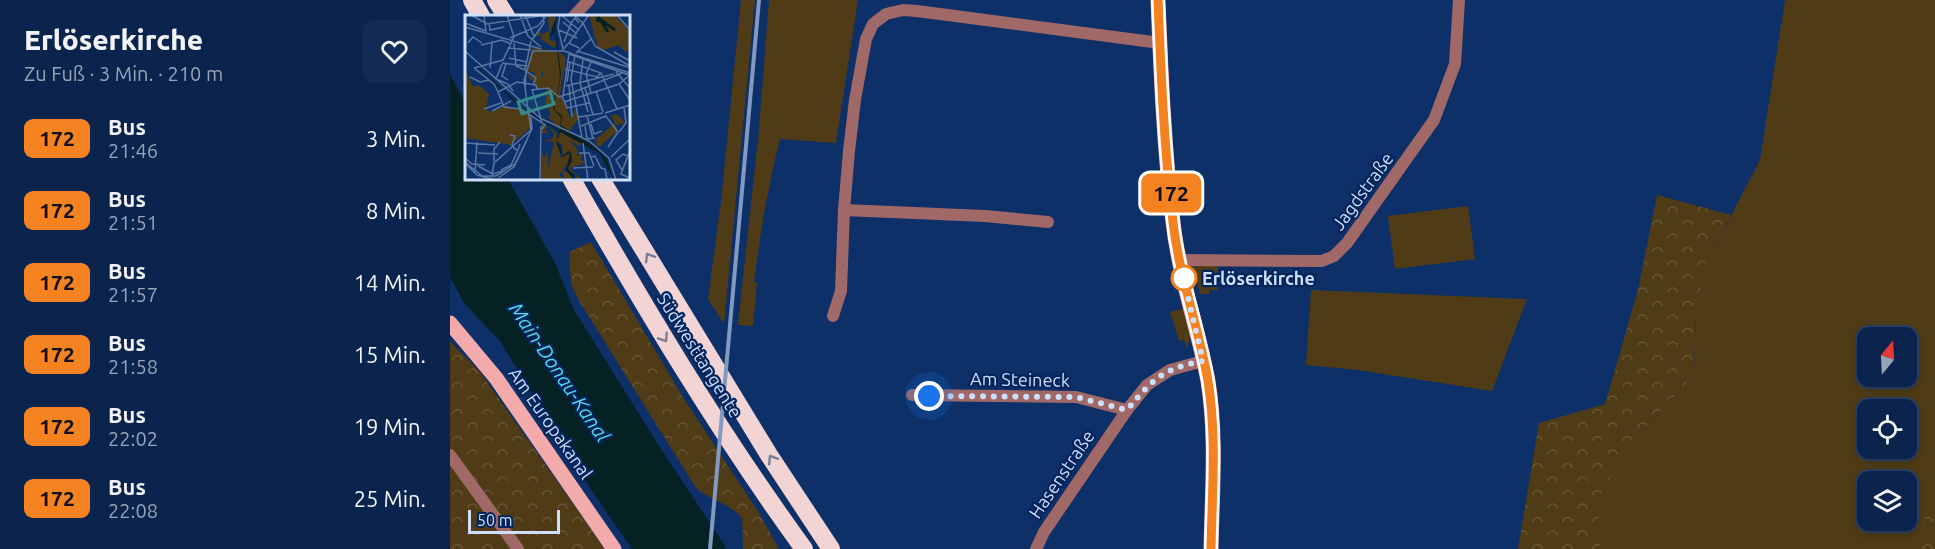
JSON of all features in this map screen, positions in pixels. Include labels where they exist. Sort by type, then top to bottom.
[{"type":"highway","points":[[472,0],[480,15]]},
{"type":"highway","points":[[496,0],[505,15]]},
{"type":"highway","name":"Südwesttangente","points":[[572,180],[651,318],[773,507],[804,549]]},
{"type":"highway","name":"Südwesttangente","points":[[601,180],[831,549]]},
{"type":"highway","points":[[773,507],[790,549]]},
{"type":"highway","points":[[804,509],[841,549]]},
{"type":"main road","points":[[1158,0],[1173,222],[1179,260],[1203,361],[1213,422],[1211,549]]},
{"type":"main road","name":"Am Europakanal","points":[[450,323],[496,378],[614,549]]},
{"type":"street","points":[[575,15],[589,0]]},
{"type":"street","name":"Jagdstraße","points":[[1179,260],[1322,261],[1335,256],[1361,224],[1434,120],[1455,64],[1459,0]]},
{"type":"street","points":[[833,316],[842,291],[844,210],[855,100],[864,51],[869,30],[873,24],[886,14],[903,10],[1160,43]]},
{"type":"street","points":[[844,210],[985,216],[1048,222]]},
{"type":"street","name":"Hasenstraße","points":[[1035,549],[1044,532],[1127,410],[1148,385],[1158,376],[1184,364],[1203,361]]},
{"type":"street","name":"Am Steineck","points":[[912,395],[1076,397],[1127,410]]},
{"type":"street","points":[[450,455],[518,549]]},
{"type":"green space","points":[[741,0],[755,0],[724,324],[708,299],[721,202]]},
{"type":"green space","points":[[769,0],[858,0],[836,143],[780,139],[759,246],[754,282],[757,283],[753,326],[738,325],[759,130]]},
{"type":"green space","points":[[1785,0],[1935,0],[1935,549],[1600,549],[1596,499],[1639,434],[1694,375],[1696,307],[1708,260],[1760,160]]},
{"type":"green space","points":[[1657,195],[1731,215],[1708,260],[1696,307],[1694,375],[1639,434],[1597,499],[1600,549],[1518,549],[1539,423],[1605,404],[1638,290]]},
{"type":"green space","points":[[1468,206],[1475,259],[1395,269],[1388,216]]},
{"type":"green space","points":[[591,242],[684,399],[759,513],[779,549],[743,549],[742,518],[696,488],[578,299],[571,284],[569,252]]},
{"type":"green space","points":[[1218,263],[1218,290],[1209,290],[1209,294],[1200,294],[1192,264]]},
{"type":"green space","points":[[1311,290],[1527,299],[1492,391],[1358,370],[1306,365]]},
{"type":"green space","points":[[1186,308],[1191,334],[1187,349],[1184,340],[1179,341],[1170,312]]},
{"type":"green space","points":[[450,341],[480,372],[605,549],[450,549]]},
{"type":"green space","points":[[1935,494],[1935,549],[1911,549]]},
{"type":"water","name":"Main-Donau-Kanal","points":[[450,74],[465,102],[465,180],[509,180],[555,263],[574,310],[727,549],[632,549],[590,488],[500,341],[464,303],[450,277]]},
{"type":"railway","points":[[710,549],[759,0]]},
{"type":"bus line","name":"172","points":[[1158,0],[1165,137],[1173,222],[1179,260],[1208,381],[1213,422],[1211,549]]},
{"type":"place","name":"Erlöserkirche","points":[[1184,278]]},
{"type":"route","points":[[929,396],[1076,397],[1127,410],[1158,376],[1184,364],[1203,361],[1183,276],[1184,278]]}]
